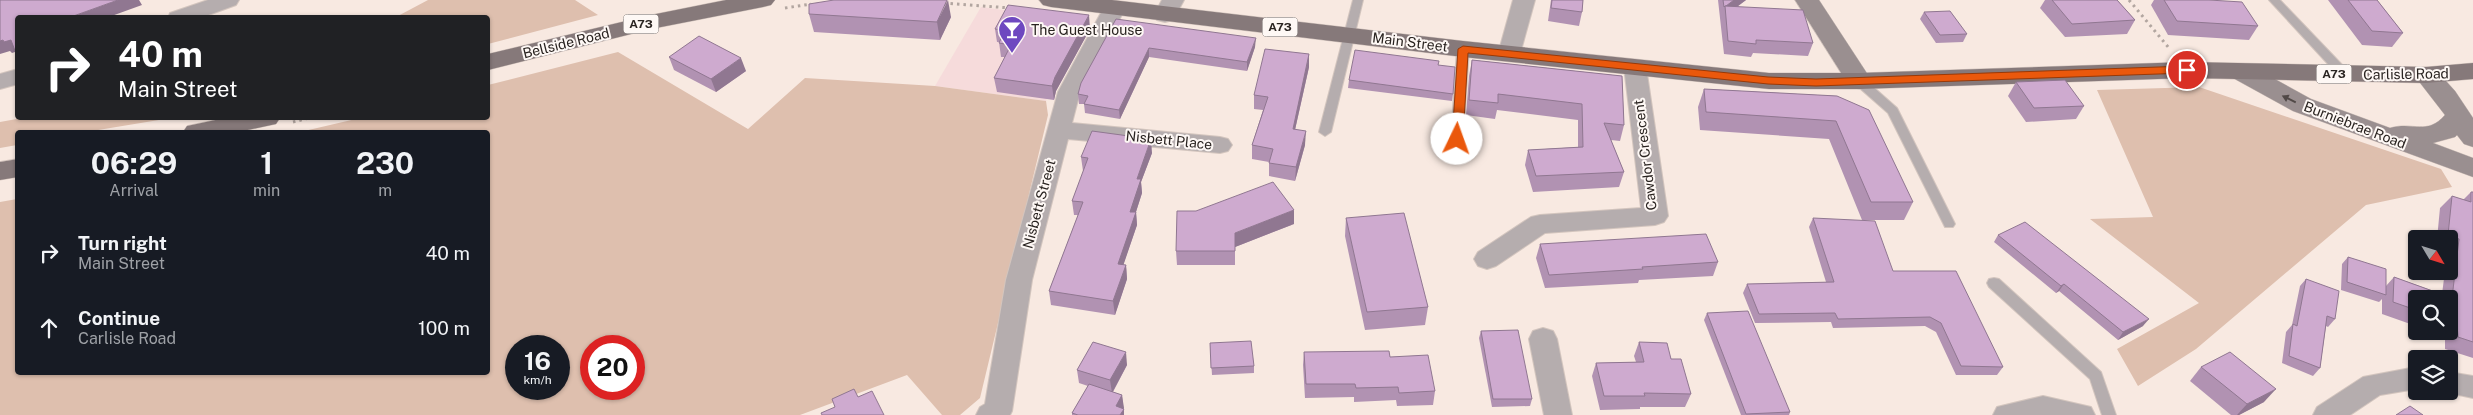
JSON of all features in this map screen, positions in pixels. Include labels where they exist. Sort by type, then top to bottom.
[{"type":"main road","name":"Bellside Road","points":[[490,62],[650,22],[763,0]]},
{"type":"main road","name":"Main Street","points":[[1051,0],[1114,8],[1169,7],[1348,35],[1634,68],[1768,81],[1859,81]]},
{"type":"main road","name":"Carlisle Road","points":[[1859,81],[2187,70],[2426,76],[2473,71]]},
{"type":"main road","points":[[206,130],[258,120]]},
{"type":"main road","points":[[0,171],[15,168]]},
{"type":"street","points":[[186,15],[228,0]]},
{"type":"street","points":[[1509,54],[1524,0]]},
{"type":"street","points":[[1807,0],[1859,81]]},
{"type":"street","name":"Nisbett Street","points":[[994,413],[1019,280],[1069,92],[1114,8]]},
{"type":"street","name":"Cawdor Crescent","points":[[1487,259],[1540,224],[1655,216],[1634,68]]},
{"type":"street","name":"Burniebrae Road","points":[[2242,72],[2302,105],[2473,168]]},
{"type":"street","points":[[2426,76],[2446,96],[2473,138]]},
{"type":"street","points":[[0,82],[15,77]]},
{"type":"street","points":[[2367,130],[2427,136],[2446,132],[2459,116]]},
{"type":"street","name":"Nisbett Place","points":[[1059,130],[1220,145]]},
{"type":"street","points":[[1543,340],[1558,415]]},
{"type":"street","points":[[2327,415],[2373,385],[2408,379]]},
{"type":"street","points":[[2458,384],[2473,387]]},
{"type":"street","points":[[2006,415],[2043,408],[2081,415]]},
{"type":"lane","points":[[1325,132],[1358,0]]},
{"type":"lane","points":[[2274,0],[2344,74]]},
{"type":"lane","points":[[1457,139],[1463,49]]},
{"type":"lane","points":[[1859,81],[1894,111],[1949,224]]},
{"type":"lane","points":[[1994,283],[2096,376],[2109,415]]},
{"type":"path","points":[[2129,0],[2187,70]]},
{"type":"path","points":[[943,3],[1016,9]]},
{"type":"shaded area","points":[[428,0],[575,0],[598,15],[490,43],[490,15],[400,15]]},
{"type":"shaded area","name":"The Guest House","points":[[981,7],[1087,21],[1046,101],[935,86]]},
{"type":"shaded area","points":[[618,52],[748,129],[805,78],[935,86],[1046,101],[1048,115],[980,398],[960,415],[942,415],[907,375],[800,415],[0,415],[0,202],[15,199],[15,375],[490,375],[490,130],[309,130],[351,120],[490,120],[490,84]]},
{"type":"shaded area","points":[[2199,87],[2441,169],[2452,187],[2366,205],[2196,349],[2138,386],[2117,349],[2199,303],[2090,219],[2153,217],[2097,90]]},
{"type":"shaded area","points":[[15,119],[159,120],[98,130],[15,130],[15,145],[0,148],[0,122]]},
{"type":"building","points":[[0,0],[118,0],[76,15],[15,15],[15,51],[11,40],[0,41]]},
{"type":"building","points":[[834,0],[947,0],[937,22],[809,14],[809,4]]},
{"type":"building","points":[[1552,0],[1583,0],[1582,12],[1551,8]]},
{"type":"building","points":[[1723,0],[1734,0],[1724,7]]},
{"type":"building","points":[[2052,0],[2117,0],[2135,20],[2072,24]]},
{"type":"building","points":[[2164,0],[2242,2],[2258,26],[2177,21]]},
{"type":"building","points":[[2348,0],[2377,0],[2403,33],[2372,31]]},
{"type":"building","points":[[1008,5],[1089,15],[1052,86],[994,78],[1011,45],[999,43],[1005,30],[995,29]]},
{"type":"building","points":[[1725,6],[1803,10],[1813,43],[1756,40],[1756,44],[1728,41]]},
{"type":"building","points":[[1950,11],[1967,34],[1940,35],[1924,12]]},
{"type":"building","points":[[1116,19],[1256,38],[1247,62],[1149,48],[1119,110],[1084,104],[1088,96],[1078,94],[1081,83]]},
{"type":"building","points":[[699,36],[741,58],[711,79],[669,57]]},
{"type":"building","points":[[1265,49],[1309,54],[1293,129],[1306,131],[1296,167],[1269,163],[1273,149],[1252,145],[1268,97],[1254,95]]},
{"type":"building","points":[[1355,50],[1439,61],[1438,65],[1455,67],[1453,94],[1349,80]]},
{"type":"building","points":[[1472,60],[1622,76],[1624,125],[1604,123],[1624,172],[1536,176],[1528,150],[1583,147],[1582,104],[1498,94],[1498,103],[1469,100]]},
{"type":"building","points":[[2065,80],[2084,106],[2034,108],[2016,82]]},
{"type":"building","points":[[1704,89],[1837,96],[1869,110],[1913,202],[1871,202],[1836,121],[1706,112]]},
{"type":"building","points":[[1092,131],[1151,139],[1137,179],[1141,179],[1130,212],[1136,212],[1118,264],[1126,265],[1113,301],[1049,291],[1083,202],[1072,201],[1088,158],[1081,157]]},
{"type":"building","points":[[1273,182],[1294,210],[1235,233],[1235,251],[1176,251],[1177,211],[1196,211]]},
{"type":"building","points":[[2471,192],[2473,192],[2473,342],[2458,337],[2458,290],[2453,290],[2454,280],[2458,280],[2459,239],[2458,230],[2449,230],[2452,196],[2471,202]]},
{"type":"building","points":[[1404,213],[1428,307],[1367,312],[1346,218]]},
{"type":"building","points":[[1813,218],[1875,221],[1893,271],[1956,271],[2003,367],[1961,366],[1941,323],[1930,317],[1838,319],[1835,313],[1759,314],[1747,284],[1834,282]]},
{"type":"building","points":[[2025,222],[2149,319],[2123,332],[2064,284],[2061,286],[1998,235]]},
{"type":"building","points":[[1706,234],[1718,262],[1549,275],[1540,244]]},
{"type":"building","points":[[2348,257],[2386,269],[2386,295],[2347,282]]},
{"type":"building","points":[[2394,277],[2430,290],[2408,290],[2408,307],[2393,302]]},
{"type":"building","points":[[2306,279],[2339,291],[2335,319],[2327,316],[2320,368],[2289,356],[2293,324],[2297,326]]},
{"type":"building","points":[[1748,311],[1790,412],[1746,414],[1707,313]]},
{"type":"building","points":[[1518,330],[1532,399],[1493,399],[1481,331]]},
{"type":"building","points":[[1251,341],[1254,366],[1211,368],[1210,343]]},
{"type":"building","points":[[1093,342],[1126,352],[1110,380],[1077,370]]},
{"type":"building","points":[[1639,342],[1667,343],[1671,359],[1681,359],[1691,394],[1644,393],[1645,396],[1604,396],[1596,363],[1644,362]]},
{"type":"building","points":[[1389,351],[1390,357],[1428,355],[1435,391],[1399,393],[1398,387],[1356,388],[1355,384],[1306,384],[1304,352]]},
{"type":"building","points":[[2230,352],[2276,389],[2247,404],[2201,367]]},
{"type":"building","points":[[1089,384],[1122,395],[1116,406],[1124,409],[1120,415],[1078,415],[1072,413]]},
{"type":"building","points":[[854,389],[858,397],[872,391],[884,415],[822,415],[821,413],[835,407],[832,399]]},
{"type":"building","points":[[2410,406],[2423,415],[2396,415]]},
{"type":"place","name":"The Guest House","points":[[1012,54]]},
{"type":"route","points":[[1457,139],[1463,49],[1768,81],[1859,81],[2187,70]]}]
